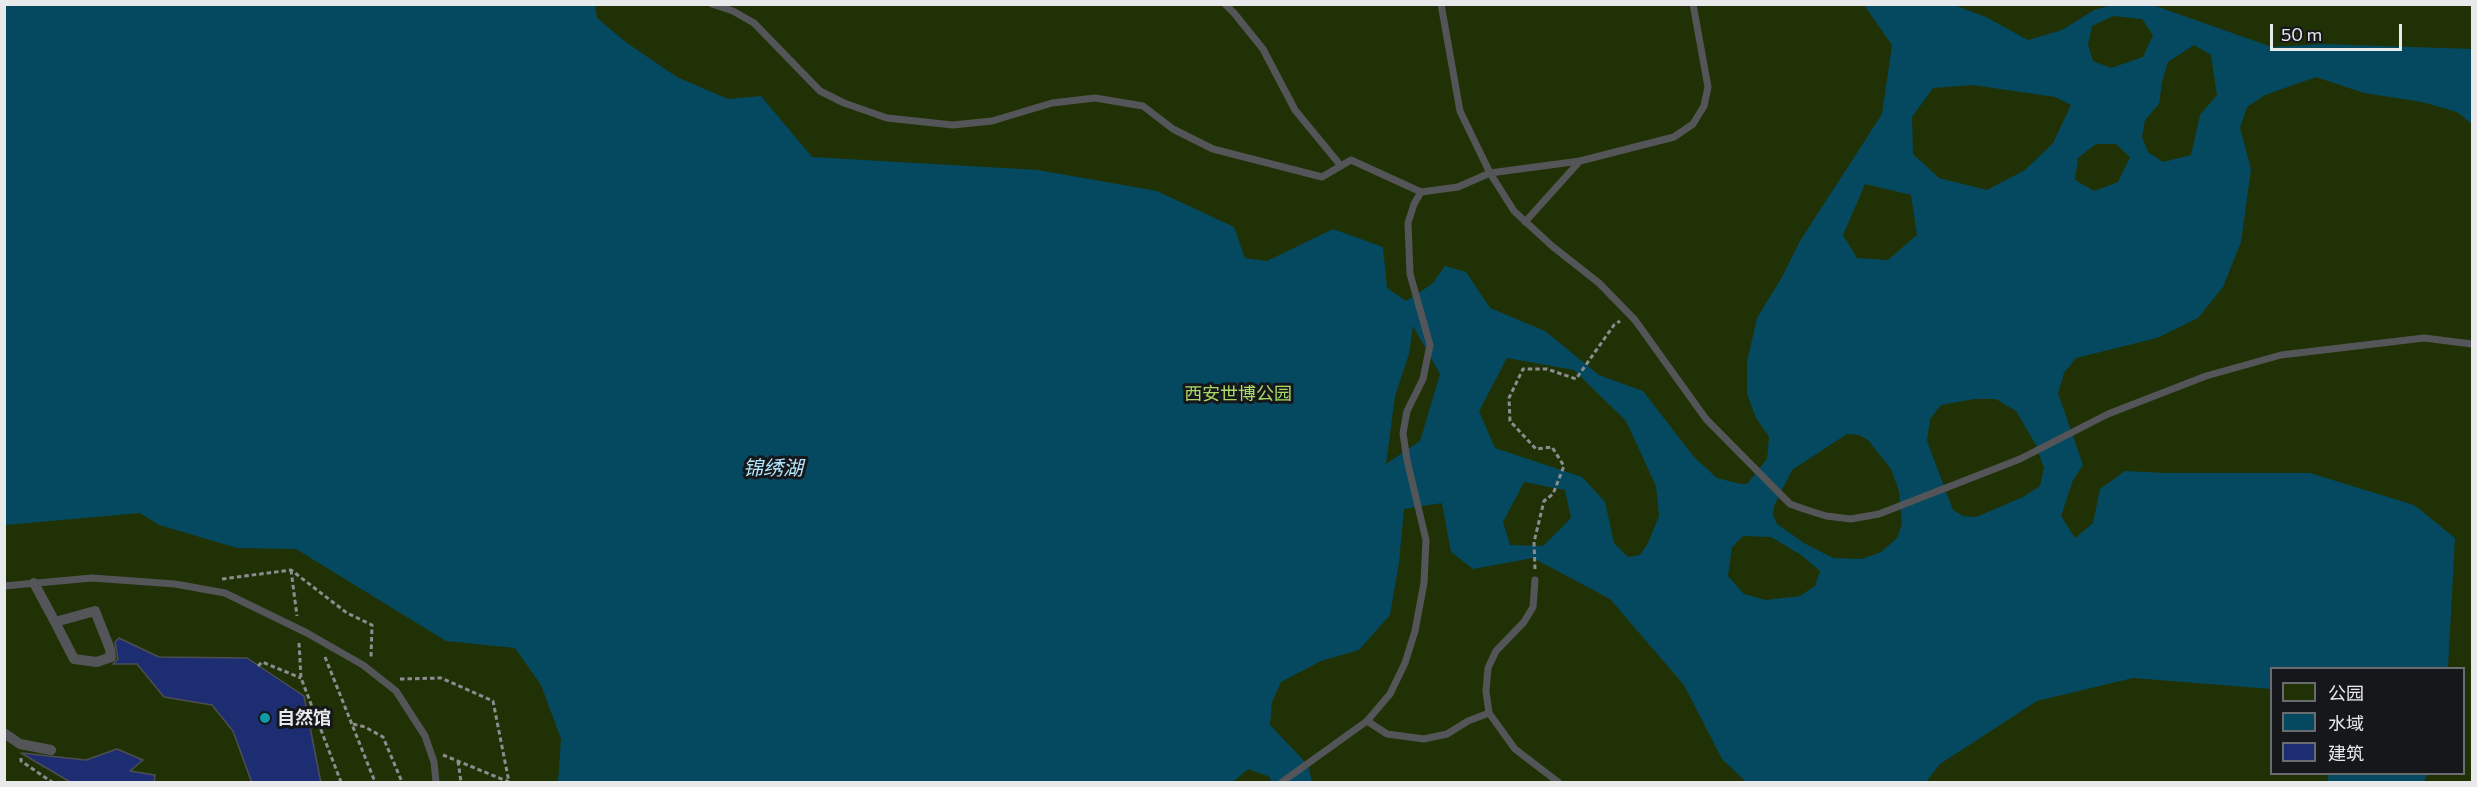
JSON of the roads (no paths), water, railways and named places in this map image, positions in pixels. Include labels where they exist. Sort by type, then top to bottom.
[{"type":"street","points":[[34,583],[54,622],[74,660],[97,662],[111,657],[95,611],[54,622]]},
{"type":"street","points":[[4,733],[20,744],[51,750]]},
{"type":"lane","points":[[712,4],[733,11],[754,23],[820,91],[844,103],[887,118],[953,125],[992,121],[1052,103],[1095,98],[1143,106],[1173,129],[1213,149],[1322,177],[1351,160],[1421,192],[1458,187],[1490,173],[1580,161],[1674,137],[1693,124],[1704,106],[1708,87],[1693,4]]},
{"type":"lane","points":[[1225,4],[1263,49],[1295,110],[1341,166]]},
{"type":"lane","points":[[1441,4],[1460,111],[1490,173],[1514,211],[1599,282],[1629,314],[1706,419],[1790,504],[1826,516],[1851,519],[1879,514],[2020,459],[2088,423],[2206,376],[2281,355],[2424,338],[2472,344]]},
{"type":"lane","points":[[1525,222],[1580,161]]},
{"type":"lane","points":[[1282,783],[1367,721],[1390,694],[1405,663],[1415,631],[1424,583],[1426,540],[1403,433],[1407,411],[1423,379],[1431,345],[1410,274],[1408,249],[1408,223],[1421,192]]},
{"type":"lane","points":[[4,586],[92,578],[175,584],[225,593],[318,639],[371,671],[396,691],[425,736],[434,762],[436,783]]},
{"type":"lane","points":[[1535,580],[1533,607],[1524,622],[1496,651],[1488,668],[1486,691],[1489,713],[1515,750],[1558,783]]},
{"type":"lane","points":[[1367,721],[1387,734],[1424,739],[1447,735],[1468,721],[1489,713]]},
{"type":"water","name":"锦绣湖","points":[[2150,4],[2272,47],[2322,44],[2472,49],[2472,124],[2457,112],[2422,102],[2364,93],[2316,77],[2265,95],[2247,107],[2240,128],[2251,169],[2241,242],[2223,287],[2198,318],[2157,338],[2076,358],[2064,373],[2058,393],[2083,465],[2073,480],[2061,516],[2075,538],[2093,523],[2100,489],[2125,471],[2310,473],[2414,505],[2455,538],[2448,667],[2270,667],[2270,689],[2133,678],[2037,701],[1940,764],[1926,782],[1746,782],[1722,759],[1684,685],[1610,599],[1533,558],[1473,569],[1451,552],[1442,503],[1404,509],[1399,562],[1390,615],[1359,650],[1321,661],[1281,682],[1272,702],[1270,725],[1308,765],[1312,782],[1271,782],[1270,777],[1248,769],[1233,782],[558,782],[561,739],[541,685],[515,648],[446,641],[296,549],[237,548],[159,525],[140,513],[5,525],[5,5],[595,5],[597,18],[627,43],[677,77],[728,99],[761,96],[812,157],[1038,170],[1157,191],[1234,227],[1245,258],[1267,261],[1333,229],[1383,247],[1387,288],[1406,301],[1432,284],[1445,266],[1466,272],[1490,308],[1545,331],[1599,375],[1643,391],[1694,457],[1717,478],[1741,484],[1747,484],[1767,459],[1769,437],[1756,418],[1747,394],[1747,362],[1757,318],[1782,277],[1800,241],[1882,114],[1892,45],[1864,5],[1954,5],[1986,17],[2028,40],[2062,30],[2094,10],[2112,5]],"holes":[[[2113,16],[2142,19],[2153,35],[2143,57],[2111,68],[2093,61],[2088,45],[2092,26]],[[2194,45],[2211,55],[2217,95],[2200,115],[2191,155],[2163,162],[2148,152],[2142,137],[2145,120],[2159,104],[2168,62]],[[1973,85],[2055,97],[2071,105],[2053,143],[2025,170],[1987,190],[1939,178],[1913,154],[1912,117],[1933,88]],[[2096,144],[2116,144],[2130,157],[2118,182],[2094,191],[2075,180],[2078,158]],[[1865,184],[1911,195],[1917,235],[1888,260],[1857,258],[1843,235]],[[1413,326],[1440,374],[1420,441],[1386,464],[1395,396],[1409,354]],[[1507,358],[1574,370],[1626,421],[1656,486],[1659,516],[1648,543],[1640,555],[1628,557],[1614,543],[1605,502],[1582,477],[1495,448],[1479,411]],[[1974,399],[1996,399],[2016,411],[2036,445],[2044,468],[2040,486],[2023,497],[1976,517],[1963,516],[1953,510],[1927,441],[1930,419],[1941,405]],[[1847,434],[1859,435],[1868,440],[1891,469],[1899,491],[1902,524],[1897,538],[1881,552],[1862,559],[1833,558],[1804,543],[1777,524],[1773,515],[1774,506],[1792,470]],[[1524,482],[1565,490],[1571,518],[1543,546],[1510,545],[1503,522]],[[1743,536],[1771,537],[1801,555],[1820,571],[1815,586],[1800,596],[1766,600],[1744,594],[1728,576],[1732,547]]]},
{"type":"water","points":[[2328,775],[2427,775],[2424,782],[2328,782]]},
{"type":"place","name":"自然馆","points":[[265,718]]},
{"type":"park label","name":"西安世博公园","points":[[1238,394]]}]
